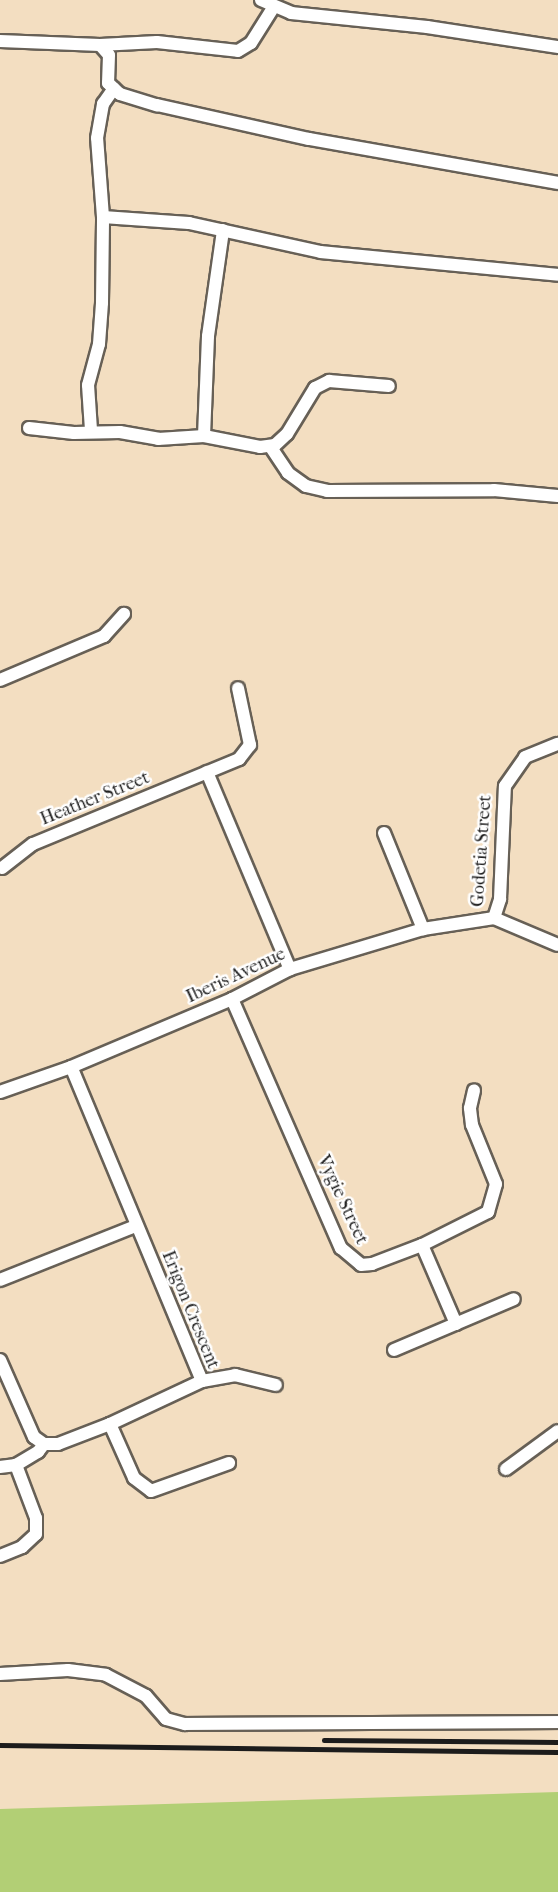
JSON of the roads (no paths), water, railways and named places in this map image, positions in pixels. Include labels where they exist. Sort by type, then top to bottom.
[{"type":"street","points":[[261,0],[273,8],[291,14],[427,27],[558,47]]},
{"type":"street","points":[[0,41],[100,45],[157,42],[238,51],[251,43],[273,8]]},
{"type":"street","points":[[100,45],[109,55],[108,83],[120,94],[158,105],[309,139],[558,183]]},
{"type":"street","points":[[91,430],[88,386],[99,344],[103,217],[97,138],[103,104],[114,88]]},
{"type":"street","points":[[103,217],[189,223],[321,252],[558,274]]},
{"type":"street","points":[[204,436],[209,379],[208,336],[223,230]]},
{"type":"street","points":[[270,446],[287,434],[315,388],[329,381],[389,386]]},
{"type":"street","points":[[29,428],[74,433],[91,430],[158,439],[204,436],[270,446],[297,479],[306,486],[327,491],[494,490],[558,496]]},
{"type":"street","points":[[0,680],[104,636],[124,614]]},
{"type":"street","name":"Heather Street","points":[[2,868],[33,844],[239,759],[250,745],[238,688]]},
{"type":"street","name":"Godetia Street","points":[[494,918],[500,899],[504,786],[525,757],[558,744]]},
{"type":"street","points":[[207,772],[290,969]]},
{"type":"street","points":[[384,833],[423,929]]},
{"type":"street","points":[[494,918],[558,945]]},
{"type":"street","name":"Iberis Avenue","points":[[0,1092],[71,1067],[232,999],[290,969],[423,929],[494,918]]},
{"type":"street","name":"Vygie Street","points":[[232,999],[346,1256],[361,1265],[372,1264],[422,1245],[483,1216],[494,1199],[494,1176],[472,1125],[470,1108],[474,1090]]},
{"type":"street","name":"Erigon Crescent","points":[[0,1467],[16,1465],[38,1452],[44,1444],[58,1444],[110,1424],[202,1381],[71,1067]]},
{"type":"street","points":[[0,1280],[136,1226]]},
{"type":"street","points":[[422,1245],[456,1324]]},
{"type":"street","points":[[394,1350],[514,1299]]},
{"type":"street","points":[[0,1360],[34,1437],[44,1444]]},
{"type":"street","points":[[202,1381],[235,1375],[276,1385]]},
{"type":"street","points":[[110,1424],[134,1478],[151,1491],[229,1463]]},
{"type":"street","points":[[506,1469],[558,1431]]},
{"type":"street","points":[[0,1556],[32,1541],[37,1531],[36,1518],[16,1465]]},
{"type":"street","points":[[0,1674],[68,1670],[106,1675],[146,1696],[166,1719],[185,1724],[558,1722]]},
{"type":"railway","points":[[324,1740],[558,1742]]},
{"type":"railway","points":[[0,1745],[558,1752]]}]
